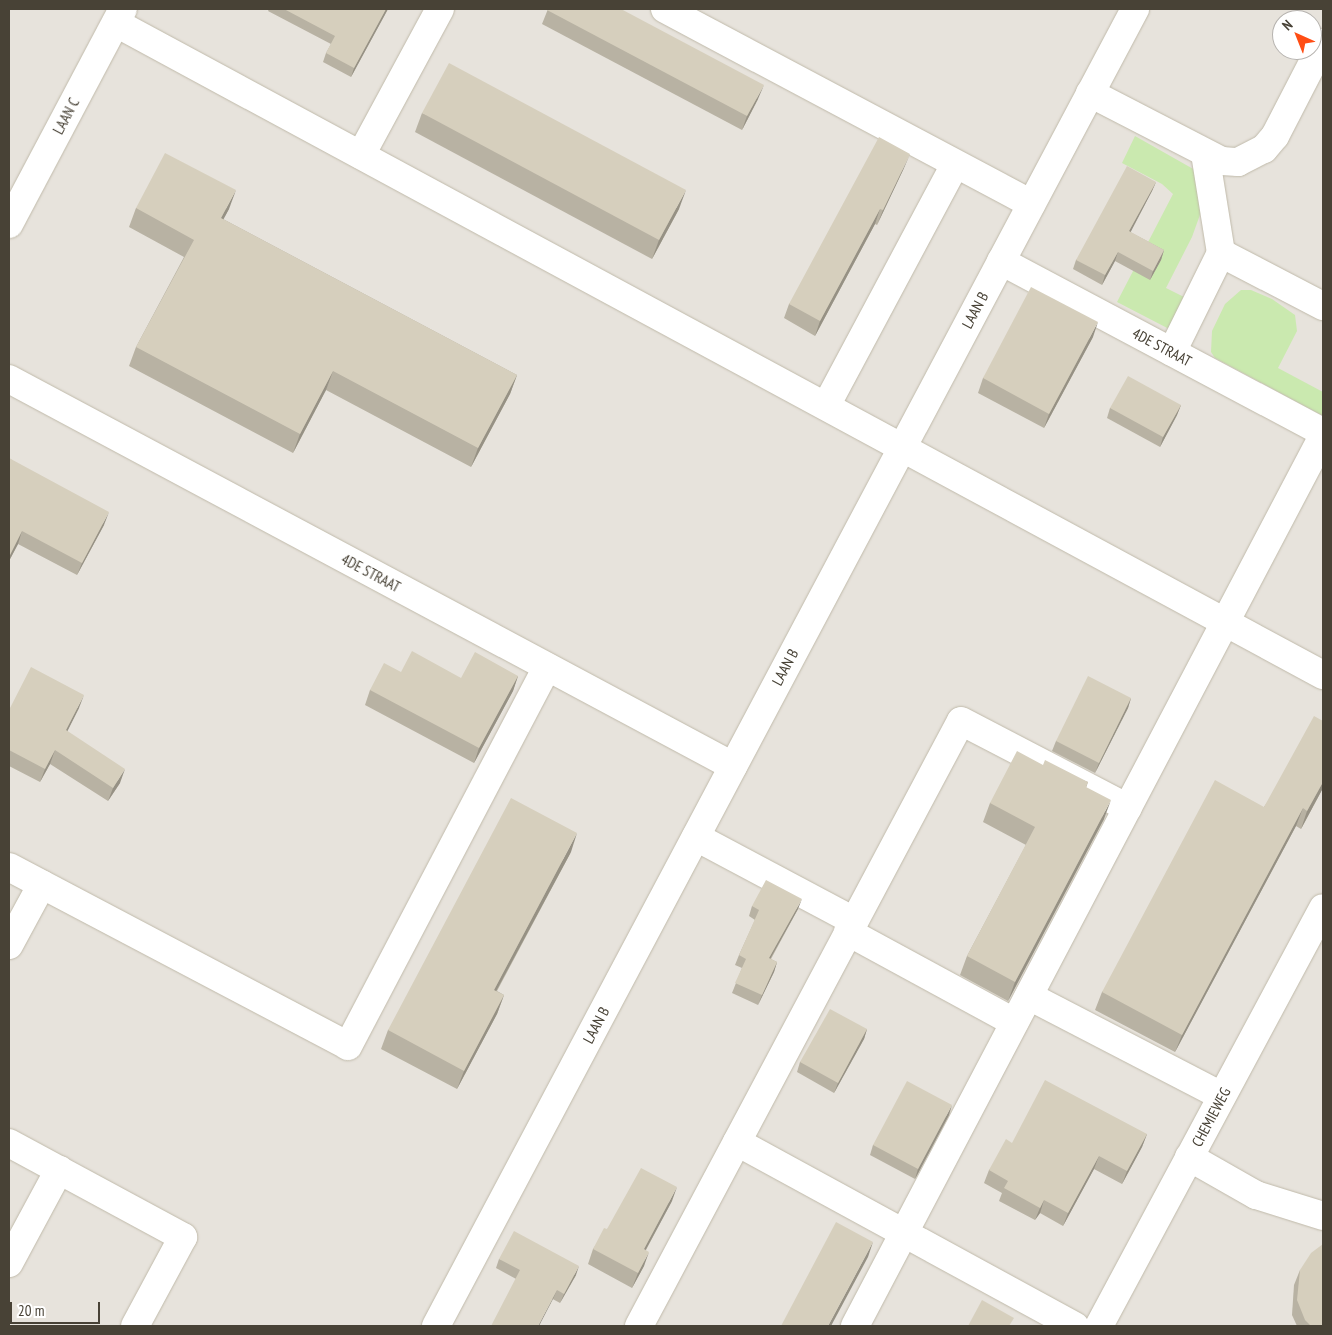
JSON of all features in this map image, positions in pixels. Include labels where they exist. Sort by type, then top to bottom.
[{"type":"lane","points":[[361,155],[440,9]]},
{"type":"lane","points":[[665,9],[1031,204]]},
{"type":"lane","name":"LAAN B","points":[[436,1326],[1135,9]]},
{"type":"lane","points":[[120,16],[361,155],[1323,675]]},
{"type":"lane","name":"LAAN C","points":[[13,206],[120,16]]},
{"type":"lane","points":[[1090,94],[1222,161],[1238,162],[1264,149],[1275,136],[1323,43]]},
{"type":"lane","points":[[1172,352],[1221,253],[1205,153]]},
{"type":"lane","points":[[826,406],[955,164]]},
{"type":"lane","points":[[1221,253],[1323,306]]},
{"type":"lane","name":"4DE STRAAT","points":[[1001,260],[1323,432]]},
{"type":"lane","name":"4DE STRAAT","points":[[9,379],[732,766]]},
{"type":"lane","points":[[854,1326],[1323,436]]},
{"type":"lane","points":[[9,867],[348,1046],[547,667]]},
{"type":"lane","points":[[639,1326],[961,721],[1128,808]]},
{"type":"lane","points":[[696,837],[1014,1022]]},
{"type":"lane","points":[[9,945],[42,884]]},
{"type":"lane","name":"CHEMIEWEG","points":[[1099,1326],[1323,908]]},
{"type":"lane","points":[[1029,996],[1222,1096]]},
{"type":"lane","points":[[737,1142],[1075,1326]]},
{"type":"lane","points":[[9,1143],[183,1237],[135,1326]]},
{"type":"lane","points":[[1189,1158],[1256,1195],[1323,1216]]},
{"type":"lane","points":[[9,1263],[59,1170]]},
{"type":"shaded area","points":[[9,9],[1323,9],[1323,1326],[9,1326]]},
{"type":"green space","points":[[1135,136],[1195,170],[1201,212],[1192,237],[1166,288],[1190,300],[1173,331],[1117,302],[1173,194],[1162,184],[1122,163]]},
{"type":"green space","points":[[1241,290],[1251,290],[1272,299],[1295,315],[1297,331],[1278,368],[1323,392],[1323,416],[1215,358],[1211,352],[1212,331],[1225,304]]},
{"type":"building","points":[[284,9],[386,9],[354,68],[326,53],[335,36]]},
{"type":"building","points":[[548,9],[621,9],[764,85],[747,116]]},
{"type":"building","points":[[449,63],[686,190],[659,240],[422,113]]},
{"type":"building","points":[[879,137],[910,154],[883,210],[880,209],[820,321],[789,304]]},
{"type":"building","points":[[165,153],[236,190],[221,218],[517,375],[478,448],[333,371],[300,434],[136,347],[194,240],[136,208]]},
{"type":"building","points":[[1127,166],[1156,182],[1129,231],[1164,250],[1153,271],[1118,252],[1105,275],[1076,260]]},
{"type":"building","points":[[1031,287],[1098,322],[1049,414],[983,378]]},
{"type":"building","points":[[1128,376],[1181,405],[1163,437],[1110,408]]},
{"type":"building","points":[[9,458],[109,512],[82,563],[22,531],[9,557]]},
{"type":"building","points":[[412,651],[461,678],[475,652],[518,676],[479,748],[370,690],[384,663],[401,672]]},
{"type":"building","points":[[31,667],[84,695],[66,730],[125,769],[113,788],[55,750],[45,769],[9,750],[9,710]]},
{"type":"building","points":[[1088,676],[1131,698],[1099,763],[1056,741]]},
{"type":"building","points":[[1314,716],[1323,721],[1323,782],[1307,811],[1303,808],[1182,1035],[1102,992],[1215,780],[1264,807]]},
{"type":"building","points":[[1017,751],[1043,765],[1045,760],[1088,782],[1086,787],[1111,800],[1015,982],[967,956],[1035,827],[990,803]]},
{"type":"building","points":[[511,798],[577,833],[494,990],[504,995],[464,1071],[388,1030]]},
{"type":"building","points":[[766,880],[802,899],[769,958],[777,962],[762,995],[735,983],[746,959],[739,955],[759,910],[752,906]]},
{"type":"building","points":[[830,1009],[867,1029],[838,1083],[800,1062]]},
{"type":"building","points":[[1045,1080],[1147,1134],[1127,1171],[1099,1156],[1068,1213],[1044,1200],[1040,1208],[1004,1188],[1008,1181],[989,1170],[1006,1139],[1012,1143]]},
{"type":"building","points":[[907,1081],[952,1105],[918,1169],[873,1145]]},
{"type":"building","points":[[641,1168],[677,1187],[644,1249],[649,1252],[638,1273],[593,1249],[604,1228],[607,1229]]},
{"type":"building","points":[[836,1222],[873,1242],[828,1326],[781,1326]]},
{"type":"building","points":[[514,1231],[579,1266],[564,1294],[557,1290],[538,1326],[491,1326],[520,1270],[499,1259]]},
{"type":"building","points":[[1323,1244],[1323,1326],[1311,1326],[1305,1320],[1297,1300],[1300,1270],[1311,1253]]},
{"type":"building","points":[[982,1300],[1014,1318],[1009,1326],[968,1326]]}]
